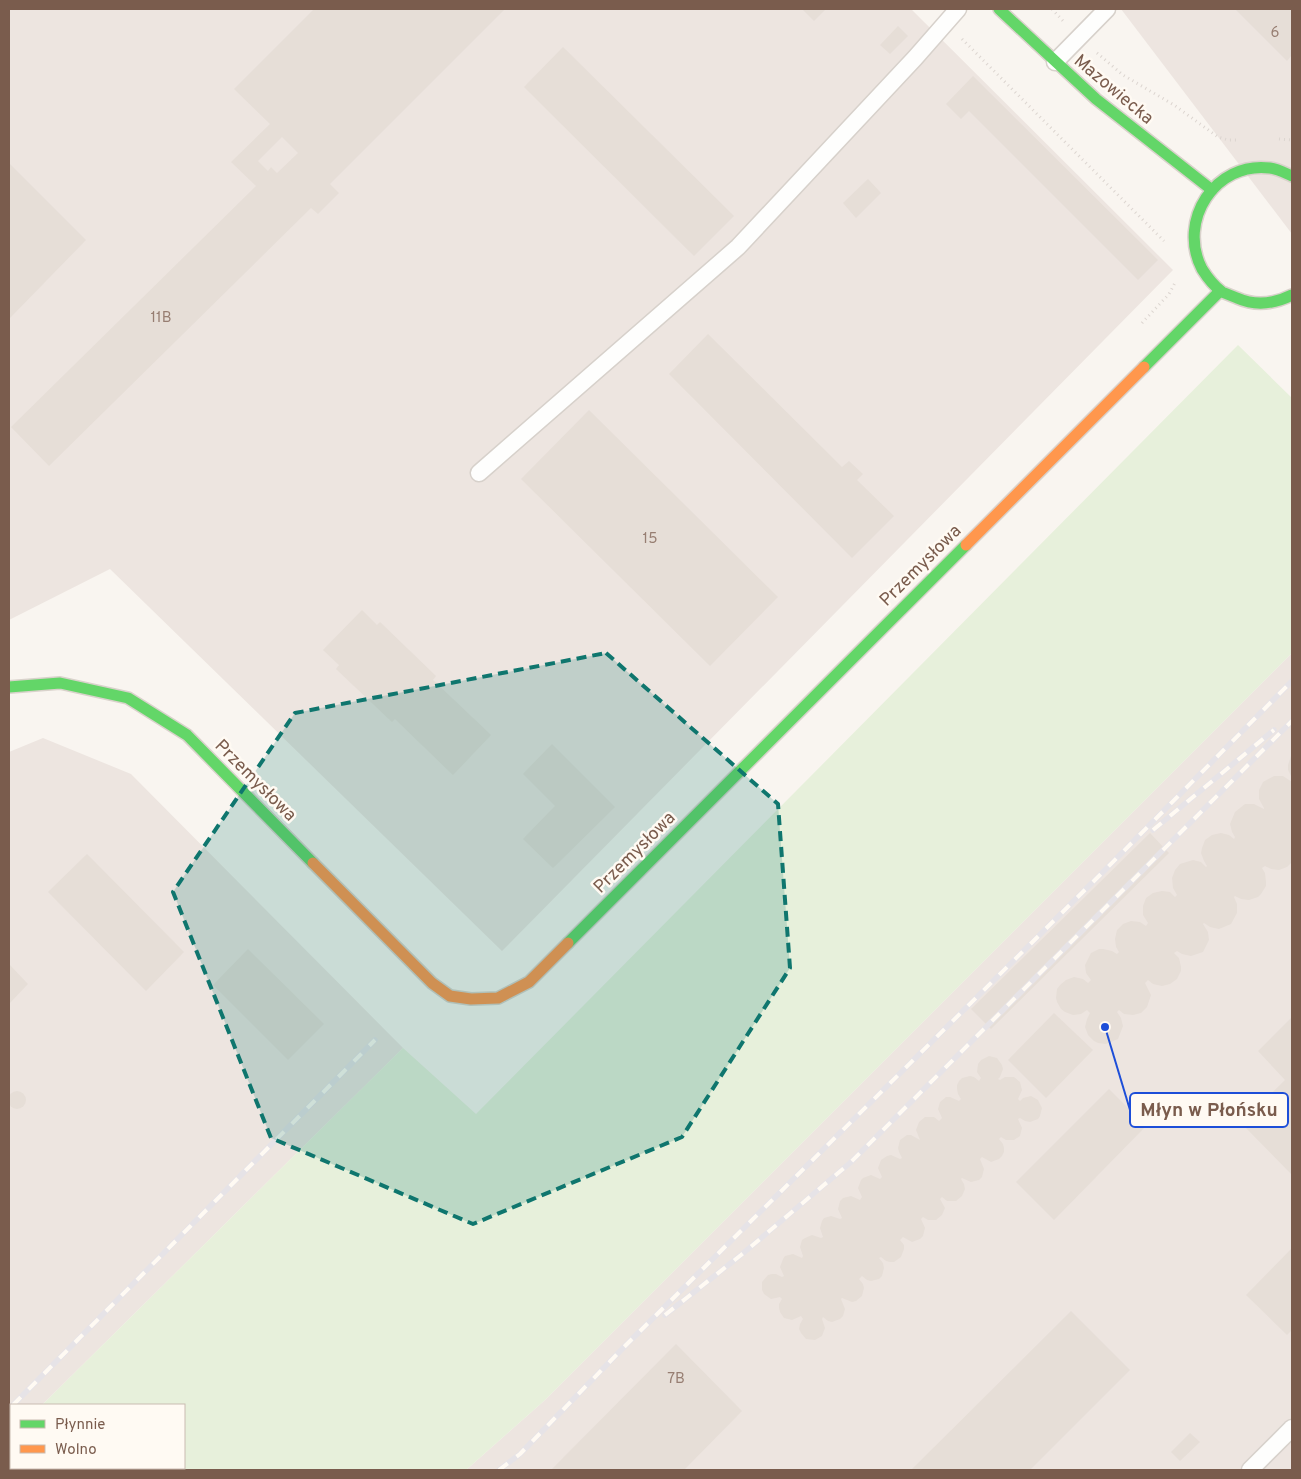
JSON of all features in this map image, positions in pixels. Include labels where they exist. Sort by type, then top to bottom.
[{"type":"street","name":"Mazowiecka","points":[[999,9],[1096,99],[1212,190]]},
{"type":"street","points":[[1292,176],[1274,169],[1250,168],[1228,176],[1212,190],[1198,210],[1192,232],[1195,254],[1204,274],[1220,291],[1235,299],[1252,303],[1269,303],[1286,299],[1292,295]]},
{"type":"street","name":"Przemysłowa","points":[[9,687],[60,683],[128,698],[187,735],[432,983],[450,996],[472,1000],[498,998],[529,982],[1220,291]]},
{"type":"lane","points":[[479,473],[738,247],[915,58],[958,9]]},
{"type":"lane","points":[[1055,62],[1107,9]]},
{"type":"lane","points":[[1250,1470],[1292,1428]]},
{"type":"path","points":[[1052,9],[1079,37],[1123,75],[1174,105],[1218,137],[1228,140],[1242,140]]},
{"type":"path","points":[[946,23],[1165,241]]},
{"type":"path","points":[[1273,138],[1292,140]]},
{"type":"path","points":[[1142,323],[1169,294],[1178,276]]},
{"type":"highlighted area","points":[[606,653],[778,804],[790,968],[682,1137],[473,1224],[271,1138],[173,892],[295,713]]},
{"type":"shaded area","points":[[9,9],[911,9],[1173,270],[502,951],[110,569],[9,620]]},
{"type":"shaded area","points":[[1121,9],[1292,9],[1292,234]]},
{"type":"shaded area","points":[[1292,653],[1292,1470],[466,1470],[545,1400]]},
{"type":"shaded area","points":[[43,738],[131,774],[403,1048],[43,1404],[10,1404],[9,1438],[9,752]]},
{"type":"green space","points":[[1238,345],[1292,398],[1292,653],[545,1400],[466,1470],[9,1470],[10,1437],[10,1469],[185,1469],[185,1404],[43,1404],[403,1048],[476,1114]]},
{"type":"building","points":[[314,9],[505,9],[330,184],[339,193],[318,214],[311,208],[49,466],[11,427],[256,186],[231,162],[270,124],[234,89]],"holes":[[[282,137],[298,153],[277,173],[271,167],[268,171],[258,161]]]},
{"type":"building","points":[[802,9],[826,9],[814,21]]},
{"type":"building","points":[[1235,9],[1292,9],[1292,55],[1287,61]]},
{"type":"building","points":[[898,26],[908,36],[890,54],[880,45]]},
{"type":"building","points":[[563,47],[734,216],[694,256],[524,87]]},
{"type":"building","points":[[973,76],[1158,260],[1138,280],[969,111],[961,119],[946,104]]},
{"type":"building","points":[[9,163],[86,240],[9,319]]},
{"type":"building","points":[[868,179],[881,193],[856,218],[843,203]]},
{"type":"building","points":[[708,334],[842,467],[849,461],[863,474],[857,480],[894,516],[852,558],[669,374]]},
{"type":"building","points":[[589,410],[778,597],[710,666],[521,479]]},
{"type":"building","points":[[362,610],[377,625],[380,622],[436,676],[433,680],[491,735],[453,775],[395,719],[392,722],[336,669],[339,665],[323,650]]},
{"type":"building","points":[[552,744],[615,807],[553,868],[523,839],[555,806],[523,774]]},
{"type":"building","points":[[1292,753],[1292,778],[1288,765]]},
{"type":"building","points":[[1274,776],[1283,776],[1292,782],[1292,862],[1287,867],[1279,870],[1265,866],[1262,868],[1265,873],[1266,886],[1261,894],[1249,900],[1234,897],[1237,904],[1237,913],[1231,924],[1219,929],[1204,923],[1209,940],[1203,952],[1191,956],[1177,951],[1174,953],[1179,958],[1181,967],[1177,979],[1170,984],[1162,986],[1153,984],[1148,980],[1145,983],[1151,995],[1147,1007],[1141,1013],[1133,1015],[1124,1014],[1119,1010],[1117,1012],[1123,1026],[1118,1039],[1106,1044],[1094,1041],[1088,1035],[1085,1027],[1090,1013],[1087,1010],[1081,1014],[1073,1015],[1065,1012],[1057,1002],[1057,989],[1066,980],[1074,977],[1083,979],[1088,983],[1091,980],[1086,973],[1085,965],[1091,953],[1103,949],[1117,954],[1119,952],[1115,939],[1117,930],[1123,924],[1131,921],[1140,922],[1146,926],[1148,923],[1143,915],[1143,906],[1146,898],[1153,893],[1162,891],[1170,892],[1175,897],[1177,895],[1173,888],[1172,878],[1175,870],[1180,864],[1193,860],[1201,862],[1206,867],[1201,853],[1205,840],[1212,835],[1221,833],[1229,835],[1234,839],[1230,824],[1235,812],[1245,804],[1254,804],[1264,809],[1259,799],[1259,790],[1263,782]]},
{"type":"building","points":[[1150,833],[1169,853],[991,1029],[971,1009]]},
{"type":"building","points":[[87,854],[184,952],[146,991],[48,892]]},
{"type":"building","points":[[248,949],[324,1024],[288,1060],[213,985]]},
{"type":"building","points":[[9,964],[28,984],[9,1004]]},
{"type":"building","points":[[1054,1013],[1093,1050],[1046,1098],[1008,1060]]},
{"type":"building","points":[[1292,1017],[1292,1175],[1241,1123],[1285,1080],[1258,1051]]},
{"type":"building","points":[[989,1056],[997,1058],[1002,1065],[1003,1069],[998,1079],[1014,1077],[1020,1082],[1022,1090],[1018,1099],[1020,1101],[1031,1096],[1038,1100],[1042,1108],[1040,1116],[1038,1119],[1030,1122],[1018,1119],[1022,1128],[1020,1136],[1014,1140],[1006,1140],[1001,1137],[999,1139],[1004,1148],[1002,1156],[991,1162],[982,1157],[980,1159],[984,1169],[982,1177],[971,1182],[962,1178],[965,1189],[962,1196],[956,1201],[947,1201],[942,1197],[940,1199],[945,1208],[942,1215],[936,1220],[928,1220],[923,1217],[921,1219],[925,1228],[923,1236],[912,1242],[903,1237],[900,1240],[904,1245],[904,1249],[901,1257],[894,1262],[879,1258],[884,1268],[882,1276],[871,1281],[862,1276],[859,1279],[864,1288],[862,1296],[852,1302],[842,1298],[845,1309],[843,1316],[832,1322],[823,1317],[825,1328],[822,1336],[815,1340],[806,1339],[799,1329],[803,1319],[801,1316],[792,1320],[784,1318],[779,1308],[782,1299],[780,1297],[771,1299],[764,1294],[762,1282],[768,1275],[784,1276],[780,1267],[785,1256],[793,1254],[802,1258],[800,1247],[802,1240],[812,1235],[823,1237],[820,1228],[824,1218],[831,1216],[842,1218],[838,1209],[840,1201],[851,1196],[860,1200],[862,1197],[858,1188],[861,1180],[871,1175],[880,1179],[882,1177],[878,1168],[881,1160],[887,1156],[891,1155],[902,1158],[898,1148],[900,1140],[907,1135],[911,1135],[920,1140],[916,1130],[919,1122],[925,1117],[934,1117],[939,1121],[942,1118],[938,1109],[940,1102],[946,1097],[959,1101],[961,1099],[958,1094],[957,1085],[959,1081],[970,1076],[979,1081],[981,1078],[977,1072],[978,1064]]},
{"type":"building","points":[[1109,1089],[1146,1126],[1054,1220],[1016,1182]]},
{"type":"building","points":[[13,1091],[21,1091],[26,1096],[24,1107],[13,1109],[8,1104],[8,1096]]},
{"type":"building","points":[[1292,1248],[1292,1330],[1287,1335],[1246,1295]]},
{"type":"building","points":[[1071,1311],[1130,1370],[1030,1470],[911,1470]]},
{"type":"building","points":[[676,1344],[742,1411],[684,1470],[551,1470]]},
{"type":"building","points":[[1190,1433],[1200,1442],[1180,1461],[1171,1452]]},
{"type":"railway","points":[[499,1470],[520,1454],[626,1345],[1105,870],[1292,681]]},
{"type":"railway","points":[[665,1315],[741,1255],[850,1163],[1292,721]]},
{"type":"railway","points":[[1153,830],[1274,730]]},
{"type":"railway","points":[[14,1404],[375,1040]]},
{"type":"traffic: fast","points":[[999,9],[1096,99],[1212,190]]},
{"type":"traffic: fast","points":[[1292,176],[1270,168],[1250,168],[1233,174],[1218,184],[1206,198],[1198,214],[1194,232],[1195,251],[1202,269],[1222,292],[1244,301],[1258,303],[1271,302],[1292,295]]},
{"type":"traffic: fast","points":[[1144,367],[1220,291]]},
{"type":"traffic: fast","points":[[568,943],[966,545]]},
{"type":"traffic: fast","points":[[9,687],[60,683],[128,698],[187,735],[313,863]]},
{"type":"traffic: slow","points":[[966,545],[1144,367]]},
{"type":"traffic: slow","points":[[313,863],[432,983],[450,996],[471,999],[498,998],[529,982],[568,943]]},
{"type":"place","name":"Młyn w Płońsku","points":[[1105,1027]]}]
